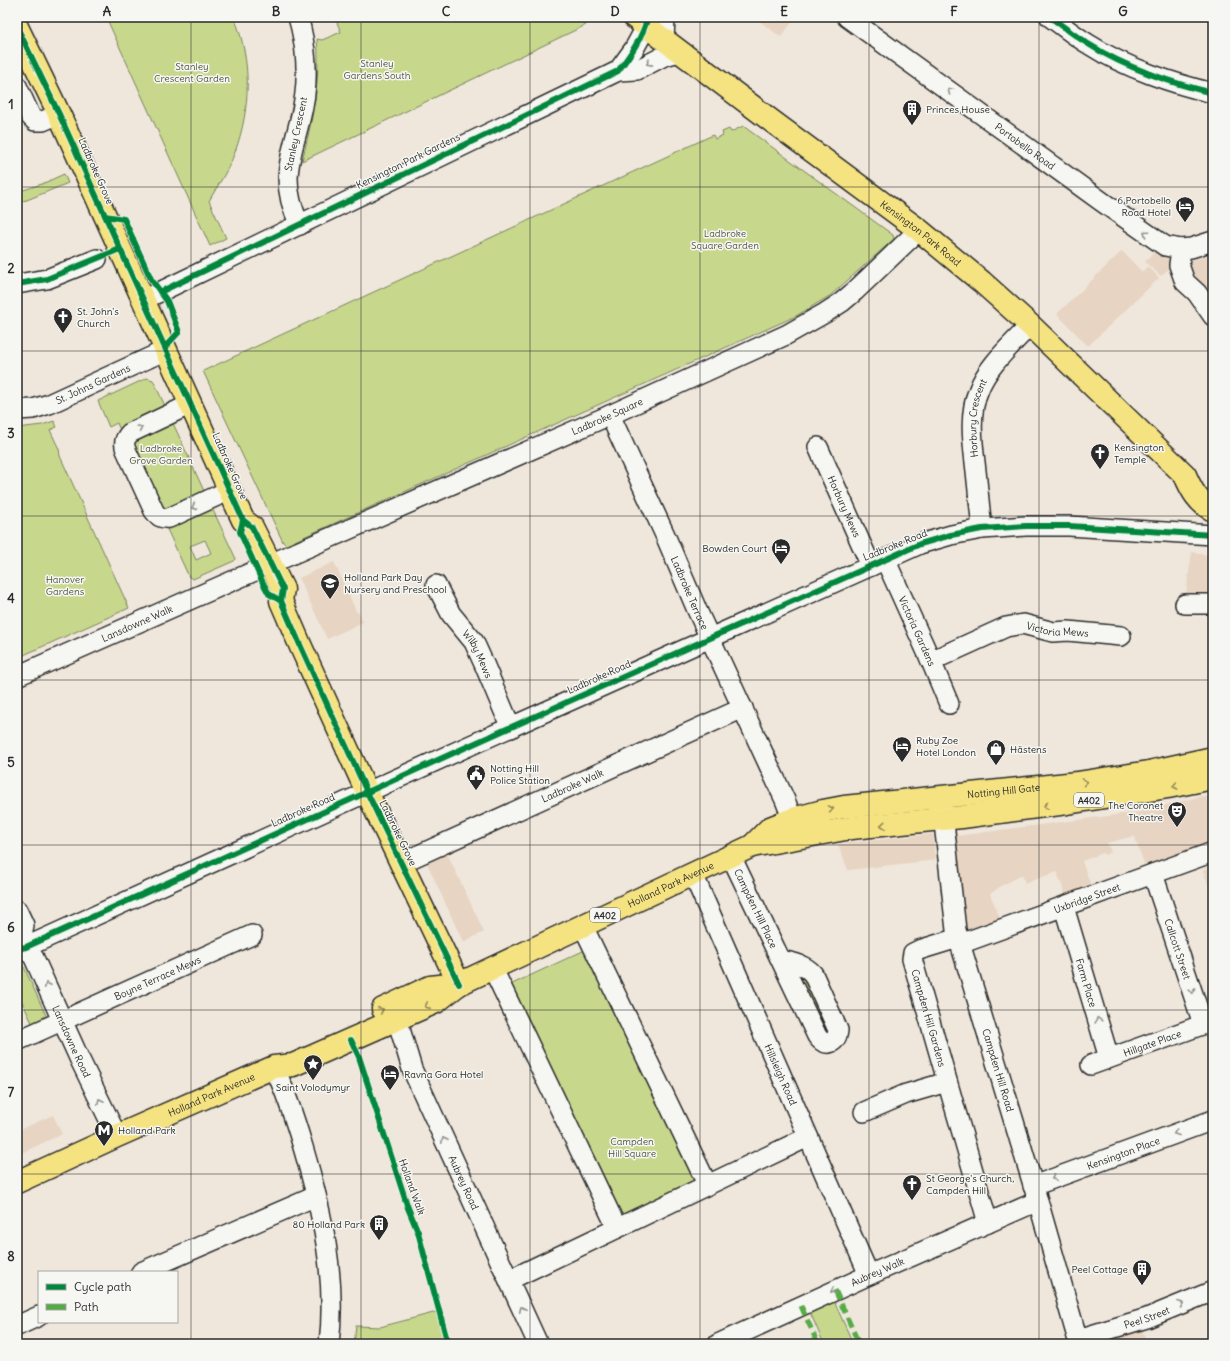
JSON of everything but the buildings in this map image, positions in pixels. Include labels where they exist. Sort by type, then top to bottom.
[{"type":"main road","name":"Kensington Park Road","points":[[640,22],[919,230],[1030,325],[1185,475],[1192,491],[1205,506],[1213,510]]},
{"type":"main road","name":"Ladbroke Grove","points":[[17,27],[59,114],[230,490],[243,520],[240,532],[264,567],[269,594],[281,601],[367,792],[459,984]]},
{"type":"main road","name":"Kensington Park Road","points":[[1185,475],[1200,479],[1213,492]]},
{"type":"main road","name":"Notting Hill Gate","points":[[797,828],[823,811],[844,807],[1077,783],[1149,772],[1213,758]]},
{"type":"main road","name":"Notting Hill Gate","points":[[797,828],[851,828],[943,819],[1067,803],[1162,788],[1213,778]]},
{"type":"main road","name":"Holland Park Avenue","points":[[17,1182],[116,1136],[274,1067],[293,1065],[436,1002],[459,984],[752,846],[797,828]]},
{"type":"main road","name":"Holland Park Avenue","points":[[274,1067],[288,1052],[430,987],[459,984]]},
{"type":"street","name":"Stanley Crescent","points":[[298,17],[303,40],[305,85],[304,104],[287,173],[288,196],[300,225]]},
{"type":"street","points":[[665,17],[671,46]]},
{"type":"street","name":"Portobello Road","points":[[847,17],[1165,246],[1181,249],[1191,248],[1213,241]]},
{"type":"street","points":[[1050,17],[1091,46],[1119,60],[1163,79],[1213,93]]},
{"type":"street","name":"Kensington Park Gardens","points":[[618,71],[634,49],[640,22]]},
{"type":"street","name":"Kensington Park Gardens","points":[[143,300],[618,71],[637,70],[664,56],[671,46]]},
{"type":"street","points":[[17,86],[32,118],[35,121],[43,122],[59,114]]},
{"type":"street","name":"Ladbroke Square","points":[[264,567],[610,415],[786,335],[826,313],[855,291],[919,230]]},
{"type":"street","points":[[1181,249],[1179,265],[1186,282],[1197,293],[1213,316]]},
{"type":"street","points":[[23,284],[48,279],[97,258]]},
{"type":"street","name":"Horbury Crescent","points":[[982,529],[973,447],[972,425],[974,406],[979,389],[992,366],[1030,325]]},
{"type":"street","name":"St. Johns Gardens","points":[[17,410],[33,409],[49,404],[166,350]]},
{"type":"street","name":"Ladbroke Grove","points":[[191,404],[130,432],[126,436],[124,446],[154,511],[160,517],[169,518],[230,490]]},
{"type":"street","name":"Ladbroke Terrace","points":[[610,415],[797,828]]},
{"type":"street","name":"Horbury Mews","points":[[818,447],[878,562]]},
{"type":"street","name":"Ladbroke Road","points":[[21,948],[920,544],[951,535],[982,529],[1069,526],[1213,535]]},
{"type":"street","name":"Victoria Gardens","points":[[878,562],[931,661],[949,704]]},
{"type":"street","name":"Lansdowne Walk","points":[[17,676],[264,567]]},
{"type":"street","name":"Wilby Mews","points":[[436,585],[451,614],[474,642],[511,728]]},
{"type":"street","points":[[1185,604],[1213,604]]},
{"type":"street","name":"Victoria Mews","points":[[931,661],[1006,627],[1023,624],[1053,632],[1121,636]]},
{"type":"street","name":"Ladbroke Walk","points":[[401,863],[743,708]]},
{"type":"street","name":"Campden Hill Road","points":[[926,799],[938,807],[943,814],[956,930],[1078,1341]]},
{"type":"street","name":"Uxbridge Street","points":[[959,941],[1064,907],[1213,852]]},
{"type":"street","name":"Campden Hill Place","points":[[732,856],[781,960]]},
{"type":"street","name":"Hillsleigh Road","points":[[692,874],[869,1276]]},
{"type":"street","name":"Callcott Street","points":[[1153,874],[1208,1023]]},
{"type":"street","name":"Farm Place","points":[[1064,907],[1109,1058]]},
{"type":"street","points":[[20,917],[36,933],[48,937]]},
{"type":"street","points":[[20,917],[22,938],[21,948]]},
{"type":"street","points":[[584,926],[707,1184]]},
{"type":"street","name":"Boyne Terrace Mews","points":[[17,1041],[252,935]]},
{"type":"street","name":"Campden Hill Gardens","points":[[959,941],[919,950],[913,953],[912,959],[988,1223]]},
{"type":"street","name":"Lansdowne Road","points":[[21,948],[34,958],[116,1136]]},
{"type":"street","points":[[493,969],[617,1228]]},
{"type":"street","name":"Aubrey Road","points":[[397,1019],[412,1070],[538,1344]]},
{"type":"street","name":"Hillgate Place","points":[[1091,1064],[1208,1023]]},
{"type":"street","points":[[274,1067],[299,1134],[316,1196],[323,1229],[330,1276],[331,1320],[329,1344]]},
{"type":"street","points":[[864,1112],[906,1094],[947,1082]]},
{"type":"street","name":"Kensington Place","points":[[1035,1194],[1213,1120]]},
{"type":"street","points":[[509,1280],[808,1137]]},
{"type":"street","name":"Aubrey Walk","points":[[718,1344],[988,1223],[1035,1194]]},
{"type":"street","points":[[143,1271],[316,1196]]},
{"type":"street","name":"Peel Street","points":[[1078,1341],[1147,1318],[1213,1291]]},
{"type":"street","points":[[17,1326],[38,1316]]},
{"type":"shaded area","points":[[796,17],[781,37],[755,18]]},
{"type":"shaded area","points":[[1156,250],[1174,263],[1181,263],[1213,254],[1213,284],[1201,292],[1172,266],[1161,276],[1145,262]]},
{"type":"shaded area","points":[[1122,251],[1142,272],[1148,266],[1159,278],[1088,346],[1057,314]]},
{"type":"shaded area","points":[[1192,552],[1213,556],[1213,597],[1186,594]]},
{"type":"shaded area","name":"Holland Park Day Nursery and Preschool","points":[[334,562],[357,613],[359,612],[363,622],[327,639],[299,578]]},
{"type":"shaded area","points":[[1202,796],[1213,799],[1213,843],[1145,866],[1134,836],[1107,843],[1111,852],[1104,855],[1103,853],[1082,861],[1091,886],[1066,897],[1057,872],[1025,883],[1022,875],[1001,886],[990,894],[1001,921],[969,932],[963,915],[956,836],[1138,812]]},
{"type":"shaded area","points":[[933,834],[935,860],[848,870],[838,844]]},
{"type":"shaded area","points":[[446,851],[484,932],[463,942],[426,861]]},
{"type":"shaded area","points":[[1213,866],[1213,897],[1203,870]]},
{"type":"shaded area","points":[[53,1115],[62,1134],[17,1155],[17,1131]]},
{"type":"shaded area","points":[[1141,1328],[1148,1344],[1097,1344],[1110,1340]]},
{"type":"green space","name":"Stanley Crescent Garden","points":[[106,17],[234,17],[244,50],[247,84],[246,101],[244,118],[233,158],[209,201],[226,238],[210,246]]},
{"type":"green space","name":"Stanley Gardens South","points":[[586,17],[586,25],[302,161],[317,86],[317,39],[322,40],[341,32],[335,18]]},
{"type":"green space","name":"Ladbroke Square Garden","points":[[743,126],[893,235],[894,239],[831,295],[796,316],[286,545],[283,542],[203,371],[713,135],[715,139],[723,135],[722,132],[729,129],[731,132]]},
{"type":"green space","points":[[64,174],[68,183],[27,200],[17,202],[17,192],[42,184]]},
{"type":"green space","points":[[147,378],[153,380],[166,408],[123,429],[119,428],[117,423],[109,427],[98,401]]},
{"type":"green space","name":"Hanover Gardens","points":[[54,421],[57,427],[50,430],[59,449],[60,456],[129,608],[17,658],[17,428],[42,425]]},
{"type":"green space","name":"Ladbroke Grove Garden","points":[[172,421],[204,491],[164,511],[130,441]]},
{"type":"green space","points":[[212,508],[236,559],[193,579],[189,577],[166,527]],"holes":[[[205,540],[211,553],[196,560],[190,546]]]},
{"type":"green space","name":"Campden Hill Square","points":[[585,950],[695,1182],[620,1217],[510,985]]},
{"type":"green space","points":[[24,967],[47,1018],[33,1025],[17,991],[17,970]]},
{"type":"green space","points":[[802,970],[831,1028],[828,1034],[825,1034],[796,974]]},
{"type":"green space","points":[[833,1299],[851,1339],[851,1344],[824,1344],[809,1310]]},
{"type":"green space","points":[[437,1312],[446,1344],[354,1344],[356,1326],[380,1327]]},
{"type":"marked path","points":[[835,1290],[859,1344]]},
{"type":"marked path","points":[[801,1306],[818,1344]]},
{"type":"cycle path","points":[[160,292],[618,71],[636,46],[648,17]]},
{"type":"cycle path","points":[[1050,17],[1085,42],[1118,61],[1166,80],[1213,93]]},
{"type":"cycle path","points":[[17,27],[59,114],[243,520],[252,527],[283,589],[281,601],[301,647],[367,792],[459,984]]},
{"type":"cycle path","points":[[105,216],[124,219],[151,279],[167,301],[179,332],[165,347]]},
{"type":"cycle path","points":[[17,284],[47,279],[120,249]]},
{"type":"cycle path","points":[[243,520],[240,532],[263,583],[269,594],[281,601]]},
{"type":"cycle path","points":[[17,949],[26,947],[471,745],[920,544],[951,535],[982,529],[1026,526],[1069,526],[1213,535]]},
{"type":"cycle path","name":"Holland Walk","points":[[351,1040],[359,1057],[408,1208],[418,1232],[448,1344]]},
{"type":"place","name":"Princes House","points":[[912,126]]},
{"type":"place","name":"6 Portobello Road Hotel","points":[[1185,223]]},
{"type":"place","name":"St. John's Church","points":[[63,334]]},
{"type":"place","name":"Kensington Temple","points":[[1100,470]]},
{"type":"place","name":"Bowden Court","points":[[781,565]]},
{"type":"place","name":"Holland Park Day Nursery and Preschool","points":[[330,600]]},
{"type":"place","name":"Ruby Zoe Hotel London","points":[[902,763]]},
{"type":"place","name":"Hästens","points":[[996,766]]},
{"type":"place","name":"Notting Hill Police Station","points":[[476,791]]},
{"type":"place","name":"The Coronet Theatre","points":[[1177,828]]},
{"type":"place","name":"Saint Volodymyr","points":[[313,1081]]},
{"type":"place","name":"Ravna Gora Hotel","points":[[390,1091]]},
{"type":"place","name":"Holland Park","points":[[104,1147]]},
{"type":"place","name":"St George's Church, Campden Hill","points":[[912,1201]]},
{"type":"place","name":"80 Holland Park","points":[[379,1241]]},
{"type":"place","name":"Peel Cottage","points":[[1142,1286]]}]
